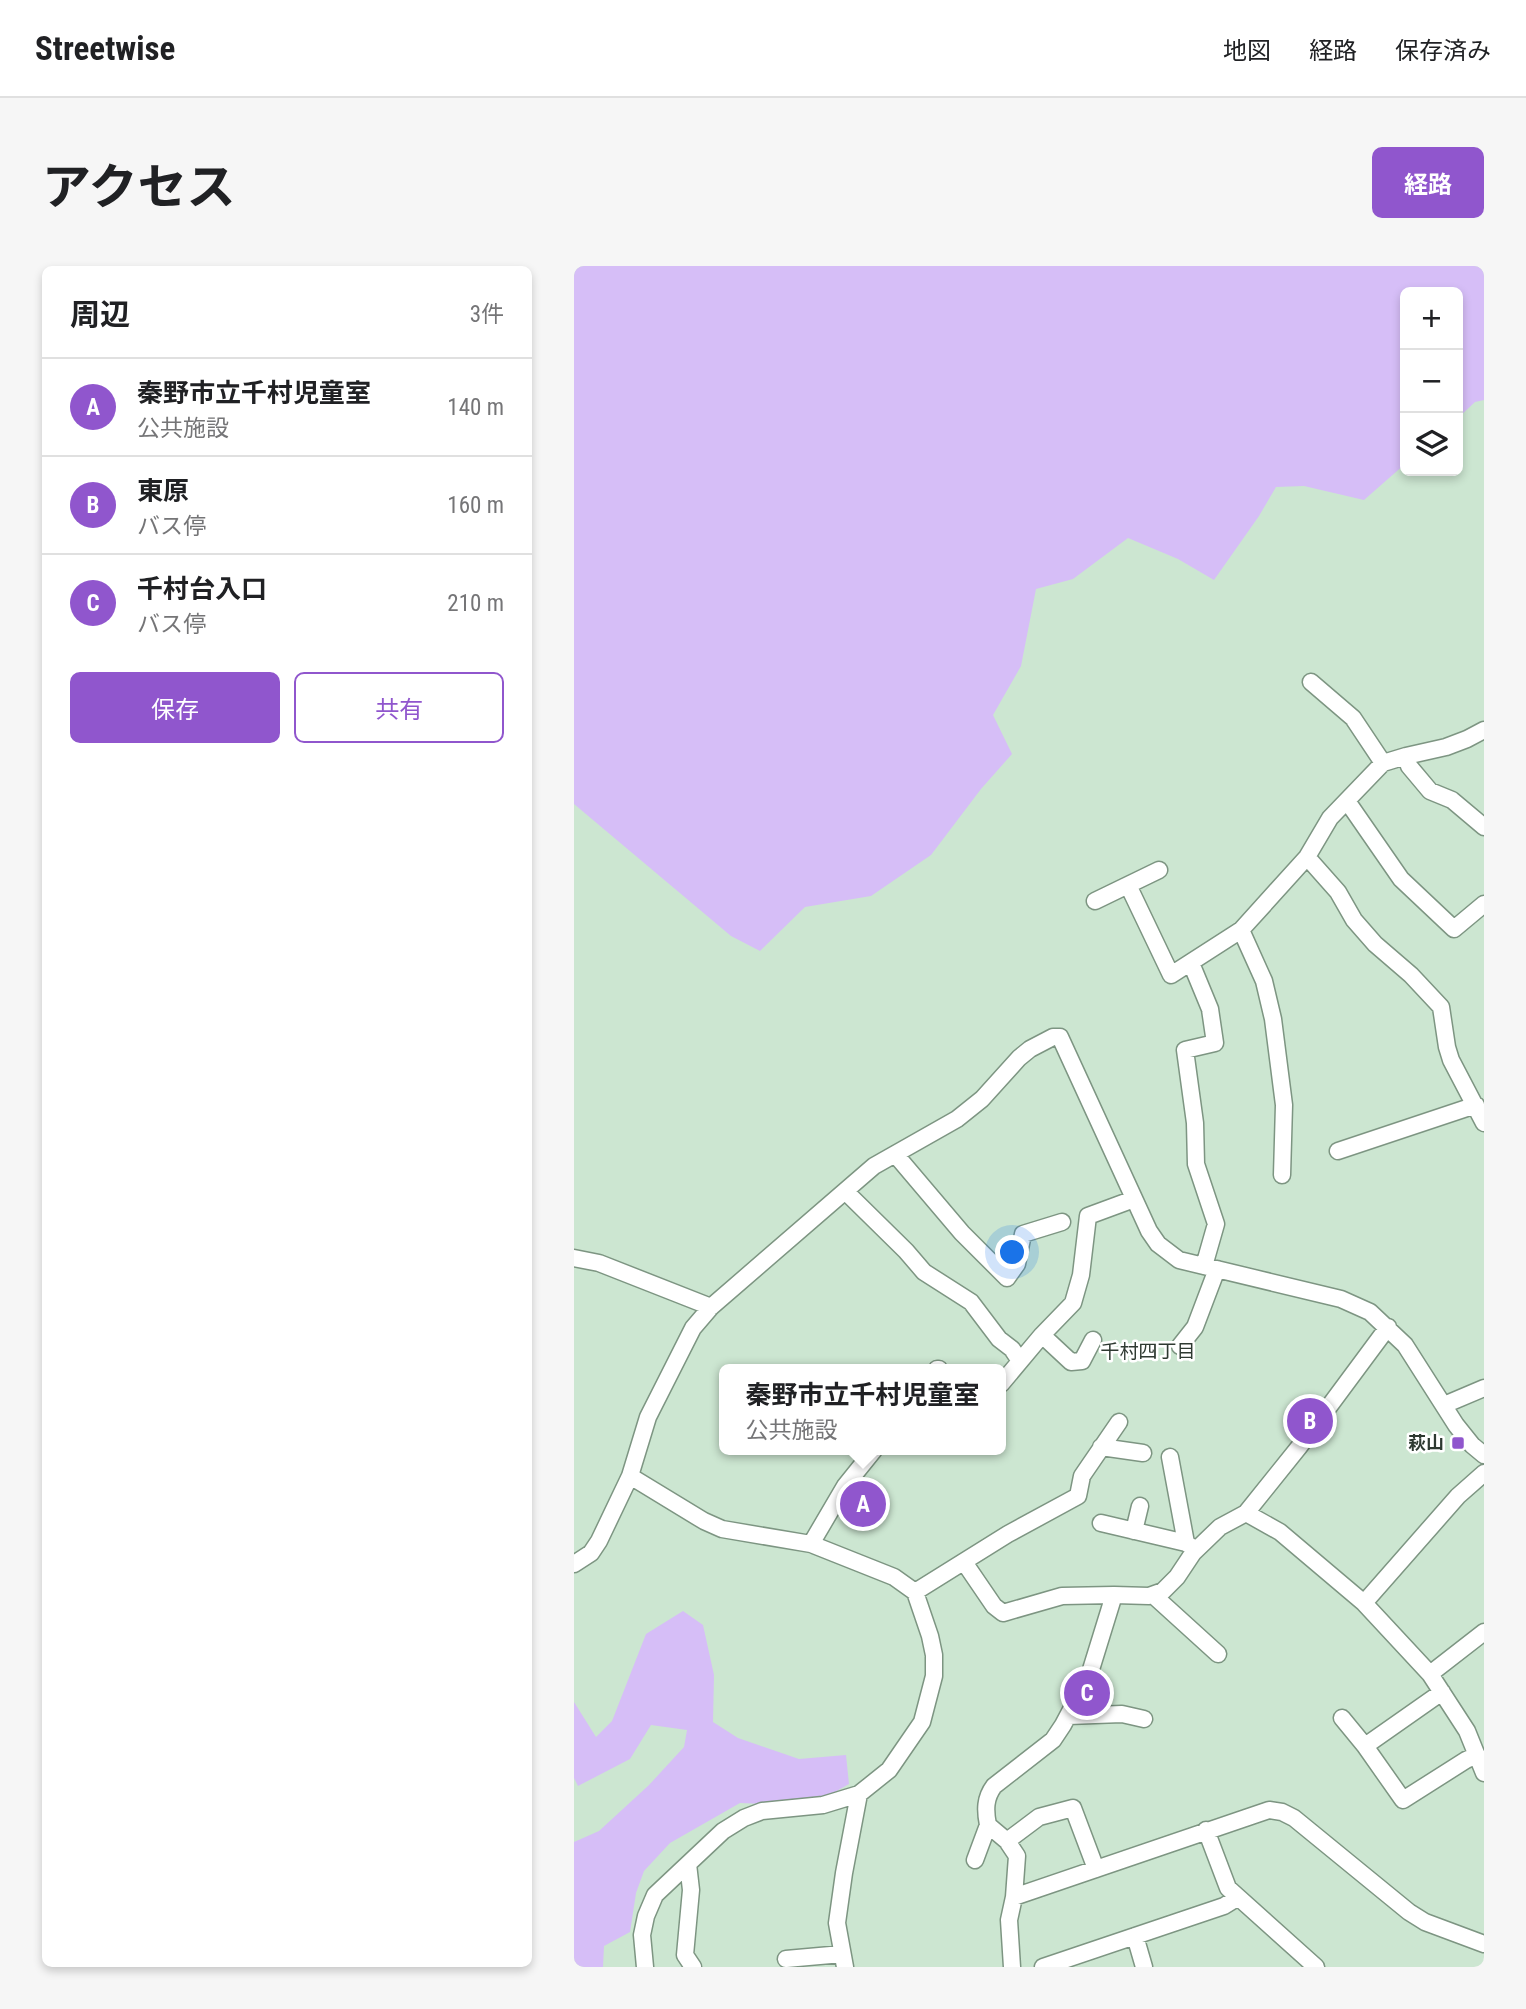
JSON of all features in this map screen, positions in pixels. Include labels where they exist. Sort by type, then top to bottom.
[{"type":"street","points":[[1311,682],[1353,718],[1382,764]]},
{"type":"street","points":[[1128,885],[1171,975],[1241,930],[1307,857],[1331,818],[1382,764],[1446,747],[1484,730]]},
{"type":"street","points":[[1406,756],[1409,766],[1430,791],[1452,800],[1484,827]]},
{"type":"street","points":[[1347,800],[1401,879],[1454,929],[1484,904]]},
{"type":"street","points":[[1307,857],[1338,892],[1354,920],[1375,944],[1411,975],[1441,1007],[1451,1059],[1484,1123]]},
{"type":"street","points":[[1095,901],[1159,870]]},
{"type":"street","points":[[1241,930],[1264,981],[1275,1030],[1284,1105],[1282,1175]]},
{"type":"street","points":[[1180,1346],[1195,1327],[1210,1267],[1216,1224],[1196,1164],[1195,1123],[1185,1050],[1215,1043],[1210,1009],[1191,963]]},
{"type":"street","points":[[574,1564],[590,1553],[599,1541],[630,1476],[648,1418],[693,1328],[711,1307],[874,1166],[957,1119],[982,1099],[1019,1058],[1053,1037],[1060,1037],[1147,1227],[1158,1244],[1179,1260],[1341,1299],[1370,1312],[1405,1345],[1472,1445],[1484,1455]]},
{"type":"street","points":[[1338,1151],[1476,1105]]},
{"type":"street","points":[[895,1154],[962,1233],[1007,1278],[1017,1264],[1023,1234],[1062,1222]]},
{"type":"street","points":[[845,1191],[924,1272],[971,1302],[1020,1361]]},
{"type":"street","points":[[1006,1378],[1073,1303],[1081,1275],[1088,1216],[1134,1199]]},
{"type":"street","points":[[574,1258],[599,1264],[711,1307]]},
{"type":"street","points":[[964,1562],[994,1606],[1003,1613],[1062,1596],[1153,1595],[1170,1586],[1191,1546],[1245,1513],[1299,1447],[1388,1327]]},
{"type":"street","points":[[1042,1335],[1071,1362],[1082,1361],[1092,1349]]},
{"type":"street","points":[[1444,1405],[1484,1388]]},
{"type":"street","points":[[915,1592],[1008,1534],[1078,1496],[1082,1476],[1119,1422]]},
{"type":"street","points":[[1101,1447],[1143,1453]]},
{"type":"street","points":[[811,1544],[845,1486],[870,1455]]},
{"type":"street","points":[[1170,1457],[1191,1546]]},
{"type":"street","points":[[1364,1603],[1458,1496],[1484,1473]]},
{"type":"street","points":[[630,1476],[722,1529],[811,1544],[894,1577],[915,1592],[934,1655],[934,1676],[922,1722],[889,1770],[859,1794],[823,1805],[762,1811],[723,1830],[655,1895],[642,1935],[645,1967]]},
{"type":"street","points":[[1134,1531],[1140,1506]]},
{"type":"street","points":[[1245,1513],[1280,1532],[1364,1603],[1430,1674],[1467,1731],[1484,1773]]},
{"type":"street","points":[[1101,1523],[1191,1546]]},
{"type":"street","points":[[975,1860],[988,1825],[985,1804],[988,1793],[1053,1740],[1088,1676],[1114,1595]]},
{"type":"street","points":[[1153,1595],[1218,1654]]},
{"type":"street","points":[[1430,1674],[1484,1632]]},
{"type":"street","points":[[1365,1746],[1442,1692]]},
{"type":"street","points":[[1068,1716],[1122,1714],[1144,1719]]},
{"type":"street","points":[[1342,1718],[1403,1800],[1477,1755]]},
{"type":"street","points":[[786,1959],[844,1961],[838,1923],[844,1873],[859,1794]]},
{"type":"street","points":[[1007,1840],[1039,1817],[1073,1808],[1096,1868]]},
{"type":"street","points":[[1014,1897],[1269,1810],[1282,1812],[1305,1826],[1409,1912],[1425,1922],[1484,1944]]},
{"type":"street","points":[[988,1825],[1007,1840],[1017,1856],[1014,1897],[1009,1920],[1012,1967]]},
{"type":"street","points":[[1206,1830],[1228,1888],[1316,1967]]},
{"type":"street","points":[[688,1864],[691,1890],[685,1955],[693,1967]]},
{"type":"street","points":[[1043,1967],[1224,1906],[1237,1898]]},
{"type":"street","points":[[1135,1936],[1144,1967]]},
{"type":"shaded area","points":[[574,266],[1484,266],[1484,400],[1475,402],[1463,413],[1463,287],[1400,287],[1400,468],[1364,500],[1304,486],[1276,487],[1214,580],[1178,559],[1128,538],[1073,579],[1036,589],[1021,666],[993,715],[1012,754],[981,789],[931,855],[871,896],[805,907],[760,951],[731,936],[574,804]]},
{"type":"shaded area","points":[[683,1611],[703,1625],[714,1675],[713,1722],[738,1738],[799,1759],[846,1755],[849,1784],[810,1806],[740,1803],[670,1843],[644,1871],[636,1893],[630,1932],[604,1946],[603,1967],[574,1967],[574,1842],[599,1831],[649,1785],[684,1747],[687,1730],[651,1725],[630,1759],[578,1786],[574,1778],[574,1702],[596,1737],[612,1721],[646,1634]]},
{"type":"building","points":[[856,1489],[876,1502],[861,1524],[849,1516],[845,1518],[840,1515]]},
{"type":"place","name":"東原","points":[[1310,1421]]},
{"type":"place","name":"萩山","points":[[1458,1443]]},
{"type":"place","name":"秦野市立千村児童室","points":[[863,1504]]},
{"type":"place","name":"千村台入口","points":[[1087,1693]]},
{"type":"district","name":"千村四丁目","points":[[1148,1351]]}]
